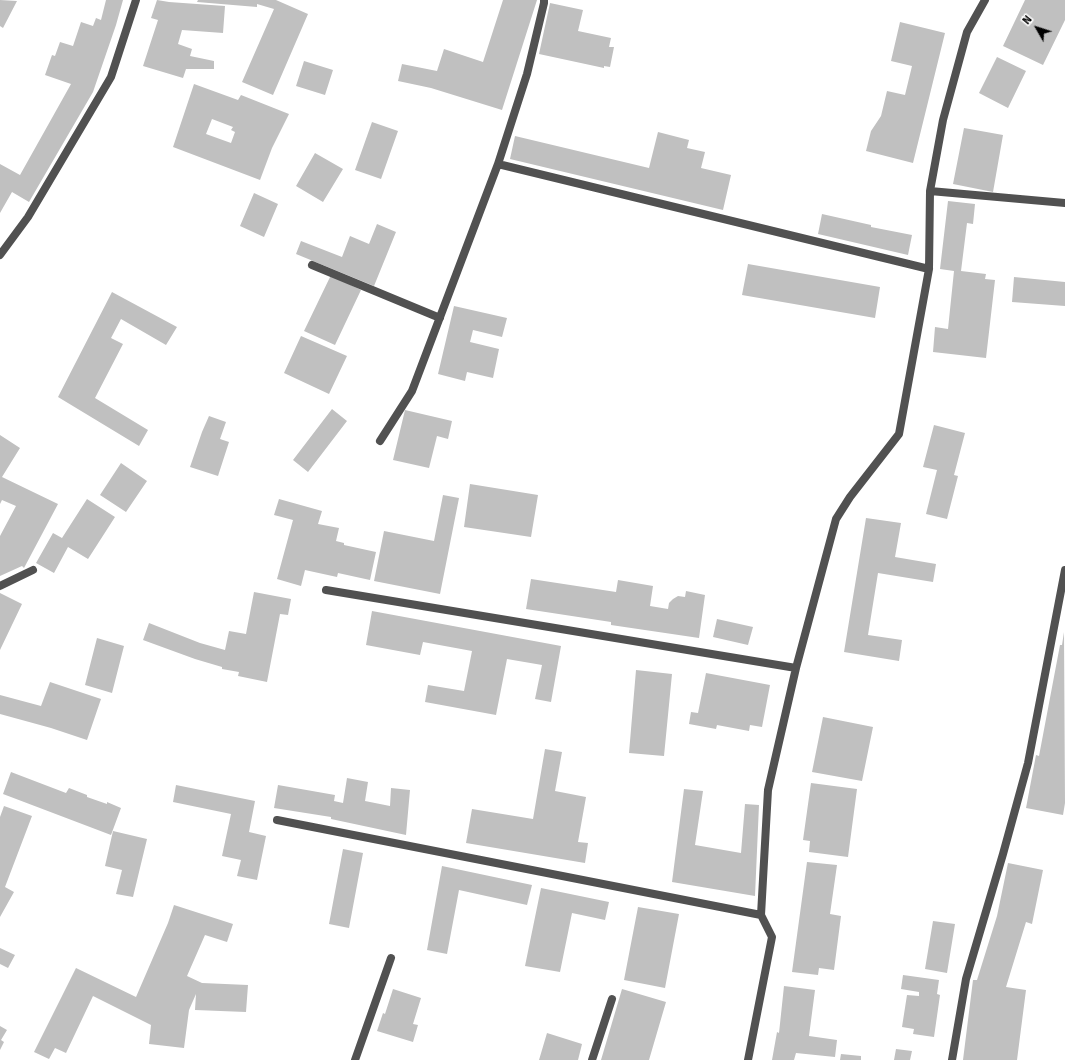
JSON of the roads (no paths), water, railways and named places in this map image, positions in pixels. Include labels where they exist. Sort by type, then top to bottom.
[{"type":"street","points":[[0,255],[28,217],[111,77],[136,0]]},
{"type":"street","points":[[380,441],[412,391],[498,164],[527,74],[544,0]]},
{"type":"street","points":[[748,1060],[772,937],[761,915],[768,790],[796,668],[836,519],[850,497],[899,434],[929,269],[930,191],[943,120],[967,32],[985,0]]},
{"type":"street","points":[[498,164],[929,269]]},
{"type":"street","points":[[930,191],[1065,203]]},
{"type":"street","points":[[312,265],[440,318]]},
{"type":"street","points":[[0,586],[33,570]]},
{"type":"street","points":[[952,1060],[966,979],[1028,763],[1065,570]]},
{"type":"street","points":[[326,590],[796,668]]},
{"type":"street","points":[[277,820],[761,915]]},
{"type":"street","points":[[355,1060],[391,958]]},
{"type":"street","points":[[592,1060],[612,999]]}]
